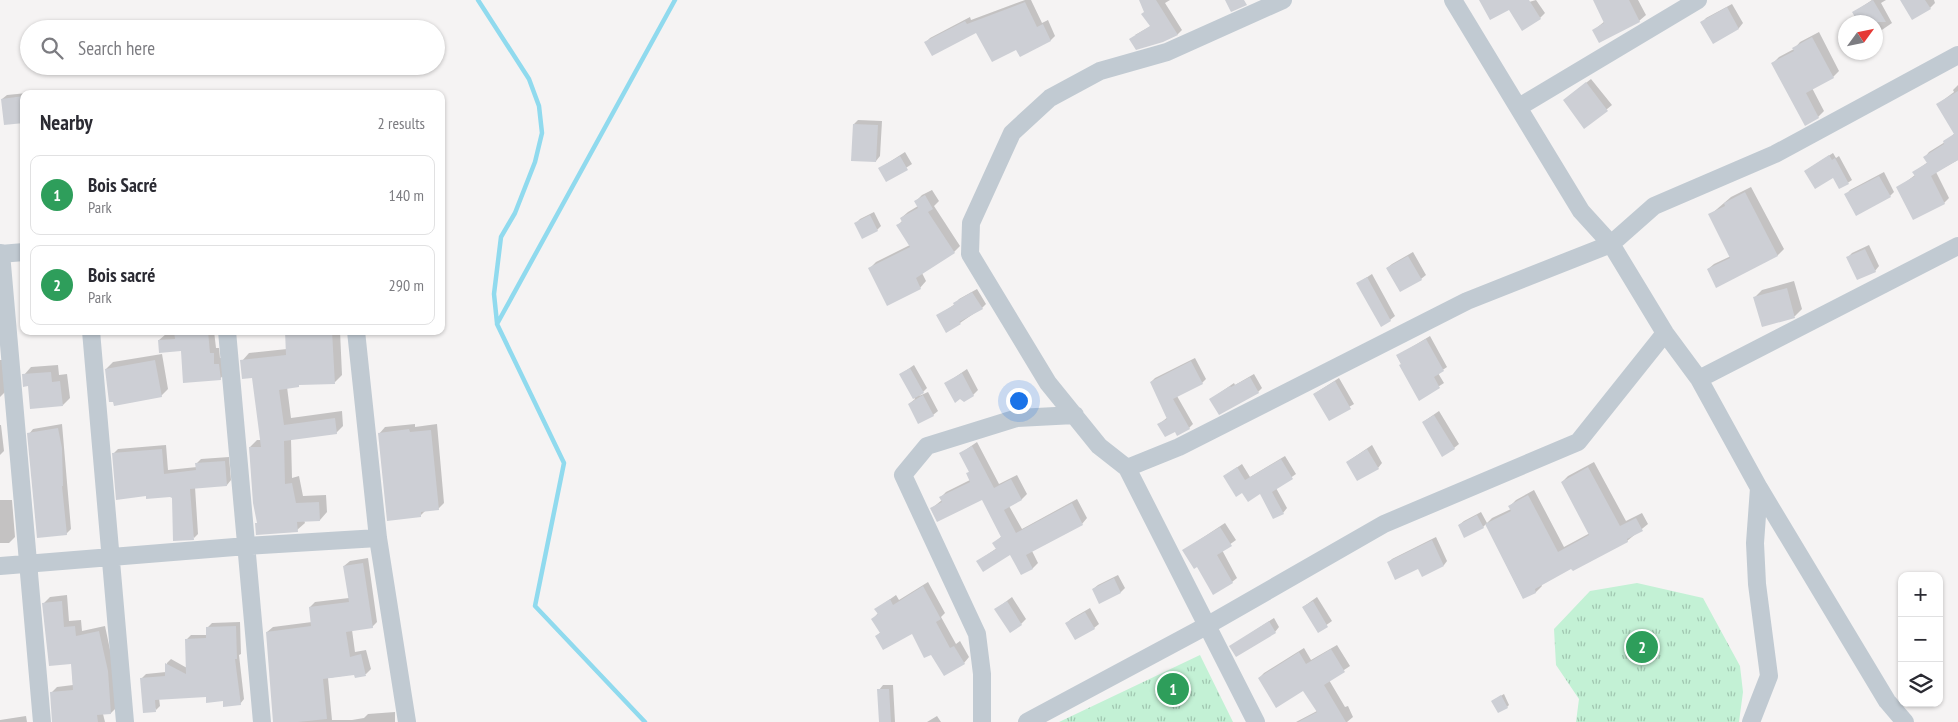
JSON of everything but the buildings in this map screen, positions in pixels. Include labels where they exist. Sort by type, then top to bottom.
[{"type":"street","points":[[1256,722],[1127,468],[1098,446],[1048,383],[970,254],[971,223],[1012,133],[1050,98],[1100,71],[1167,52],[1283,0]]},
{"type":"street","points":[[1453,0],[1581,211],[1611,244],[1665,333],[1699,379],[1759,488],[1887,701],[1905,722]]},
{"type":"street","points":[[1519,107],[1698,0]]},
{"type":"street","points":[[1127,468],[1179,447],[1467,301],[1611,244],[1654,206],[1775,154],[1958,55]]},
{"type":"street","points":[[1699,379],[1958,246]]},
{"type":"street","points":[[20,252],[0,254],[42,722]]},
{"type":"street","points":[[1027,722],[1208,625],[1384,524],[1578,442],[1665,333]]},
{"type":"street","points":[[91,335],[125,722]]},
{"type":"street","points":[[227,335],[262,722]]},
{"type":"street","points":[[356,335],[378,538],[407,722]]},
{"type":"street","points":[[982,722],[982,674],[977,634],[903,475],[927,446],[1017,418],[1075,415]]},
{"type":"street","points":[[1751,722],[1769,676],[1757,584],[1755,543],[1759,488]]},
{"type":"street","points":[[0,566],[247,546],[378,538]]},
{"type":"green space","points":[[1637,583],[1703,598],[1740,666],[1743,692],[1739,722],[1576,722],[1579,699],[1556,665],[1554,629],[1590,591]]},
{"type":"green space","points":[[1200,655],[1233,722],[1059,722]]},
{"type":"waterway","points":[[478,0],[529,79],[539,106],[542,133],[535,162],[515,213],[501,237],[494,294],[497,323]]},
{"type":"waterway","points":[[645,722],[535,606],[564,463],[497,324],[675,0]]},
{"type":"place","name":"Bois sacré","points":[[1642,647]]},
{"type":"place","name":"Bois Sacré","points":[[1173,689]]}]
